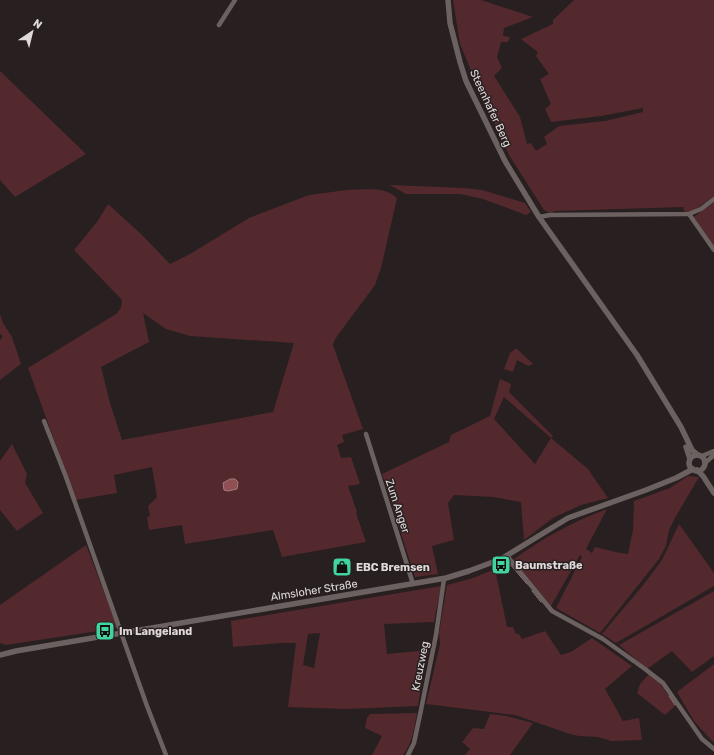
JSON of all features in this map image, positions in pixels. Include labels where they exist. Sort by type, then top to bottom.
[{"type":"street","points":[[219,26],[235,0]]},
{"type":"street","name":"Steenhafer Berg","points":[[448,0],[452,34],[466,81],[505,161],[538,217],[637,355],[692,450],[700,456],[710,486]]},
{"type":"street","points":[[538,217],[550,215],[689,214],[701,209],[714,199]]},
{"type":"street","points":[[689,214],[714,250]]},
{"type":"street","name":"Steenhafer Berg","points":[[671,412],[689,452],[692,466]]},
{"type":"street","points":[[44,421],[166,755]]},
{"type":"street","name":"Zum Anger","points":[[366,434],[413,584]]},
{"type":"street","points":[[714,451],[700,456],[692,456],[692,466],[710,486],[714,493]]},
{"type":"street","points":[[692,466],[704,465],[714,454]]},
{"type":"street","name":"Almsloher Straße","points":[[0,654],[444,579],[491,564],[507,556],[568,518],[661,484],[692,466]]},
{"type":"street","points":[[507,556],[552,611],[604,639],[663,683],[683,714],[714,749]]},
{"type":"street","name":"Kreuzweg","points":[[408,755],[414,743],[420,717],[436,635],[444,579]]},
{"type":"shaded area","points":[[453,0],[481,0],[533,17],[504,28],[503,36],[510,37],[508,42],[501,42],[497,57],[502,68],[494,76],[520,117],[527,144],[531,143],[536,151],[547,144],[544,137],[559,126],[605,121],[643,112],[643,108],[601,116],[551,122],[545,109],[551,104],[540,79],[549,74],[536,56],[538,52],[521,39],[553,24],[553,20],[574,0],[714,0],[714,196],[693,211],[685,213],[683,207],[555,211],[550,213],[544,210],[509,155],[474,78],[460,44]]},
{"type":"shaded area","points":[[0,71],[86,154],[15,197],[0,180]]},
{"type":"shaded area","points":[[390,185],[482,190],[525,203],[531,212],[526,215],[483,199],[460,194],[406,194]]},
{"type":"shaded area","points":[[347,190],[380,190],[392,194],[397,198],[381,268],[375,285],[335,339],[333,345],[363,429],[342,435],[344,442],[337,445],[341,458],[351,457],[360,484],[348,486],[366,542],[282,557],[273,530],[185,544],[182,525],[149,530],[147,517],[150,516],[148,506],[157,497],[152,467],[114,475],[117,493],[76,500],[28,368],[116,314],[121,308],[122,300],[74,250],[97,222],[108,204],[141,234],[170,264],[190,254],[249,218],[309,195]],"holes":[[[143,313],[166,329],[190,336],[294,343],[273,412],[122,440],[110,403],[101,367],[149,342]]]},
{"type":"shaded area","points":[[714,202],[714,247],[694,217]]},
{"type":"shaded area","points":[[0,314],[3,323],[12,337],[21,364],[0,380],[0,340],[3,336],[0,334]]},
{"type":"shaded area","points":[[516,348],[533,364],[528,366],[517,360],[513,372],[504,369],[510,353]]},
{"type":"shaded area","points":[[500,379],[511,384],[509,392],[553,436],[551,438],[588,469],[608,498],[581,505],[553,518],[524,540],[521,502],[493,497],[454,495],[448,503],[454,540],[432,546],[438,574],[415,577],[382,474],[449,442],[451,435],[490,416]],"holes":[[[504,397],[551,438],[535,464],[494,419]]]},
{"type":"shaded area","points":[[12,444],[27,474],[25,483],[43,513],[17,531],[0,510],[0,461]]},
{"type":"shaded area","points":[[688,476],[699,477],[669,530],[666,546],[659,559],[600,633],[556,608],[582,557],[580,555],[551,606],[513,560],[558,531],[607,509],[586,549],[592,553],[595,547],[628,554],[633,530],[634,501],[670,488]]},
{"type":"shaded area","points":[[230,479],[235,479],[238,482],[237,489],[228,491],[224,490],[223,483]]},
{"type":"shaded area","points":[[679,524],[714,573],[714,586],[616,643],[602,634],[662,560]]},
{"type":"shaded area","points":[[86,545],[118,628],[6,645],[0,643],[0,605]]},
{"type":"shaded area","points":[[495,569],[507,627],[513,627],[516,634],[519,634],[522,639],[545,631],[561,655],[571,652],[592,638],[632,666],[605,689],[623,721],[639,718],[642,740],[611,741],[598,737],[579,736],[515,715],[426,704],[440,644],[439,633],[447,585],[473,578]]},
{"type":"shaded area","points":[[441,586],[434,622],[384,624],[387,654],[429,650],[424,667],[418,706],[347,709],[288,707],[296,643],[233,647],[231,621]],"holes":[[[320,633],[314,668],[303,665],[308,634]]]},
{"type":"shaded area","points":[[714,591],[714,656],[692,672],[672,651],[647,669],[619,645]]},
{"type":"shaded area","points":[[714,664],[713,742],[694,721],[677,692]]},
{"type":"shaded area","points":[[649,674],[660,683],[675,706],[665,715],[637,693],[640,684]]},
{"type":"shaded area","points":[[417,713],[411,740],[403,755],[372,755],[382,736],[365,728],[367,718],[370,714]]},
{"type":"shaded area","points":[[490,714],[506,716],[533,723],[510,755],[465,755],[470,749],[462,742],[473,728],[484,729]]},
{"type":"waterway","points":[[509,563],[527,584]]},
{"type":"waterway","points":[[532,591],[541,602]]},
{"type":"waterway","points":[[669,696],[675,705]]},
{"type":"place","name":"Baumstraße","points":[[501,565]]},
{"type":"place","name":"EBC Bremsen","points":[[342,567]]},
{"type":"place","name":"Im Langeland","points":[[105,631]]}]
